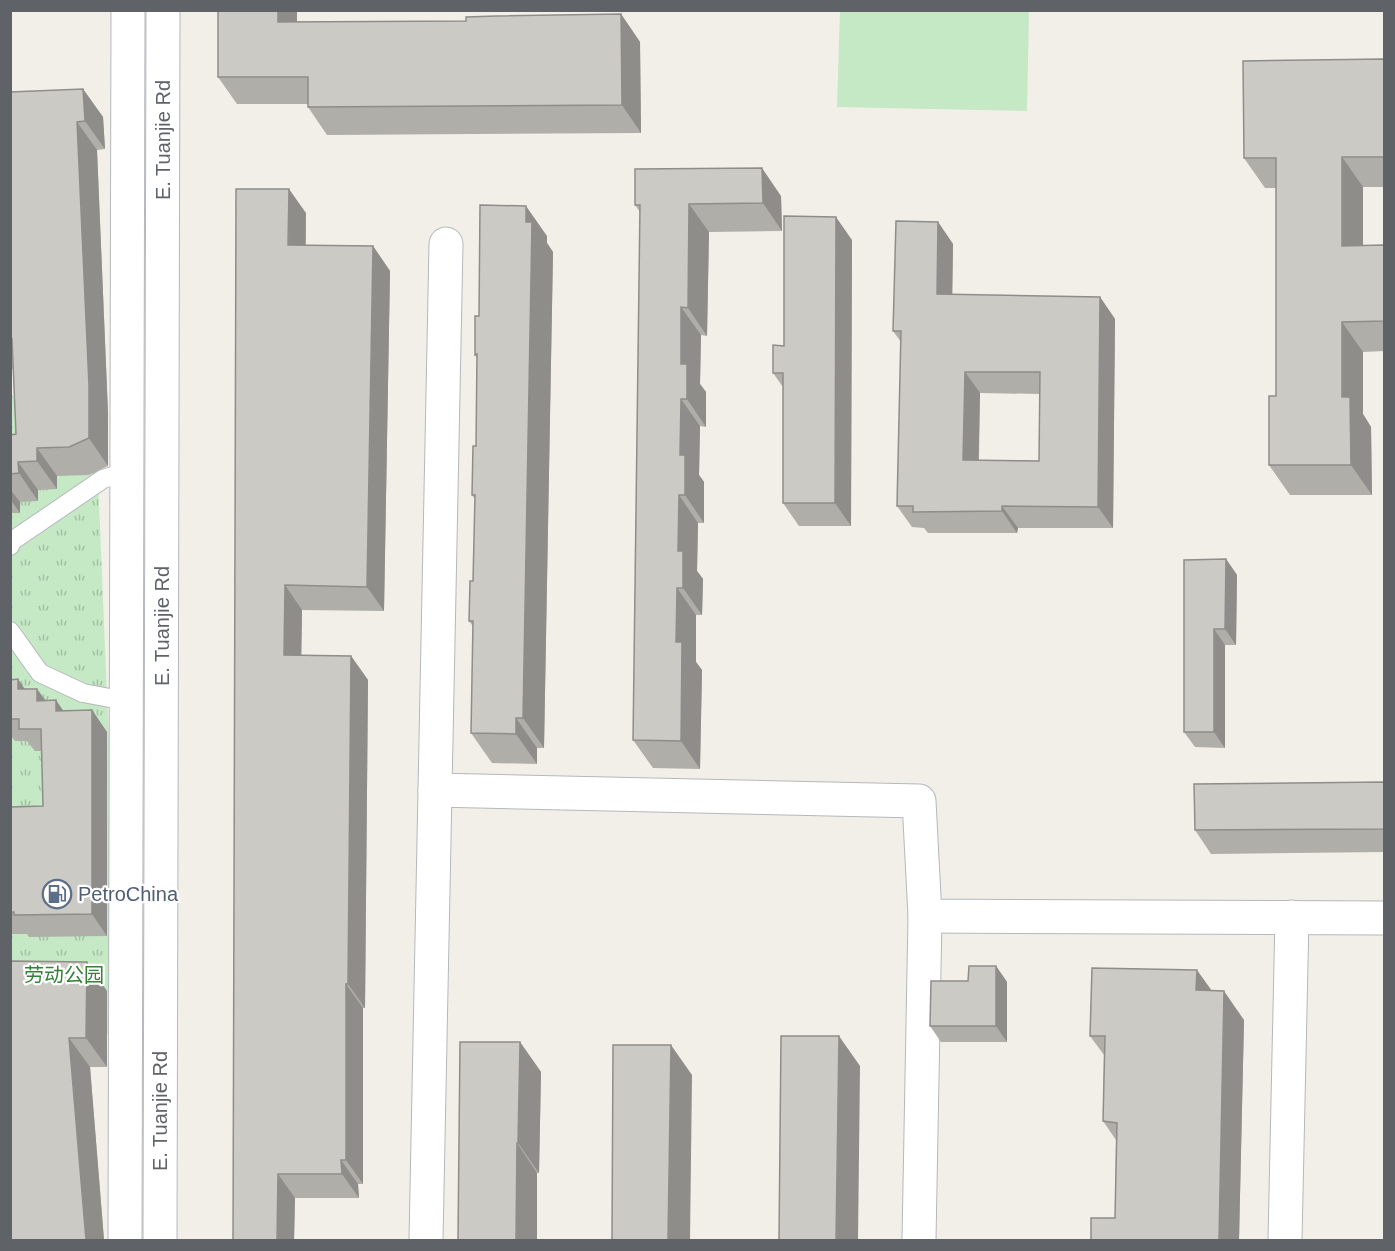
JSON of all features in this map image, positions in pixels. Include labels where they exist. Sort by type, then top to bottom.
[{"type":"street","points":[[124,1240],[128,10]]},
{"type":"street","name":"E. Tuanjie Rd","points":[[160,1240],[163,10]]},
{"type":"street","points":[[426,1240],[446,244]]},
{"type":"street","points":[[435,790],[919,801],[925,916],[919,1240]]},
{"type":"street","points":[[925,916],[1384,918]]},
{"type":"street","points":[[1285,1240],[1292,917]]},
{"type":"lane","points":[[10,546],[12,541],[103,479],[126,472]]},
{"type":"lane","points":[[10,631],[40,673],[83,693],[126,702]]},
{"type":"green space","points":[[840,10],[1029,11],[1027,111],[837,107]]},
{"type":"green space","name":"劳动公园","points":[[11,395],[13,395],[24,460],[97,455],[121,1033],[11,1041]]},
{"type":"building","points":[[218,10],[278,10],[278,22],[466,21],[466,17],[621,14],[622,105],[308,107],[308,77],[218,77]]},
{"type":"building","points":[[1384,59],[1384,157],[1342,157],[1342,246],[1384,245],[1384,321],[1342,322],[1342,397],[1350,397],[1351,465],[1269,465],[1269,396],[1276,396],[1276,158],[1244,158],[1243,61]]},
{"type":"building","points":[[83,89],[85,121],[77,122],[89,385],[89,438],[69,447],[37,448],[37,461],[18,462],[19,473],[10,474],[10,435],[16,434],[12,339],[10,339],[10,92]]},
{"type":"building","points":[[762,168],[763,203],[689,204],[688,308],[681,307],[681,364],[687,364],[687,399],[681,399],[680,455],[685,455],[685,495],[679,495],[678,551],[683,551],[683,588],[677,588],[676,642],[682,642],[681,741],[633,740],[640,205],[635,205],[635,169]]},
{"type":"building","points":[[236,189],[289,189],[288,245],[373,246],[367,587],[285,585],[284,655],[351,656],[346,1160],[341,1160],[342,1174],[278,1174],[277,1240],[233,1240]]},
{"type":"building","points":[[480,205],[526,206],[526,222],[532,222],[523,718],[516,718],[516,734],[471,733],[473,621],[469,621],[470,581],[473,581],[475,495],[472,495],[473,446],[476,446],[477,354],[475,355],[475,316],[479,316]]},
{"type":"building","points":[[784,216],[836,217],[835,503],[783,503],[783,373],[773,373],[773,345],[784,346]]},
{"type":"building","points":[[896,221],[938,222],[937,294],[1100,297],[1098,507],[1002,506],[1002,511],[913,512],[913,506],[897,506],[901,331],[893,331]],"holes":[[[965,372],[1040,372],[1039,461],[963,460]]]},
{"type":"building","points":[[1226,559],[1225,629],[1214,629],[1214,732],[1184,732],[1184,560]]},
{"type":"building","points":[[18,679],[18,689],[37,689],[37,701],[56,700],[56,711],[92,710],[92,914],[14,915],[14,912],[10,912],[10,807],[43,806],[41,729],[19,729],[19,719],[10,719],[10,680]]},
{"type":"building","points":[[1384,782],[1384,829],[1195,830],[1194,784]]},
{"type":"building","points":[[11,961],[87,962],[86,1038],[69,1038],[86,1240],[10,1240]]},
{"type":"building","points":[[969,966],[996,966],[996,1026],[930,1026],[931,981],[968,981]]},
{"type":"building","points":[[1092,968],[1197,970],[1196,990],[1224,991],[1219,1240],[1091,1240],[1091,1218],[1115,1218],[1117,1123],[1103,1121],[1105,1036],[1090,1036]]},
{"type":"building","points":[[781,1036],[839,1036],[836,1240],[779,1240]]},
{"type":"building","points":[[460,1042],[520,1042],[516,1240],[458,1240]]},
{"type":"building","points":[[613,1045],[671,1045],[668,1240],[612,1240]]},
{"type":"place","name":"PetroChina","points":[[57,894]]}]
